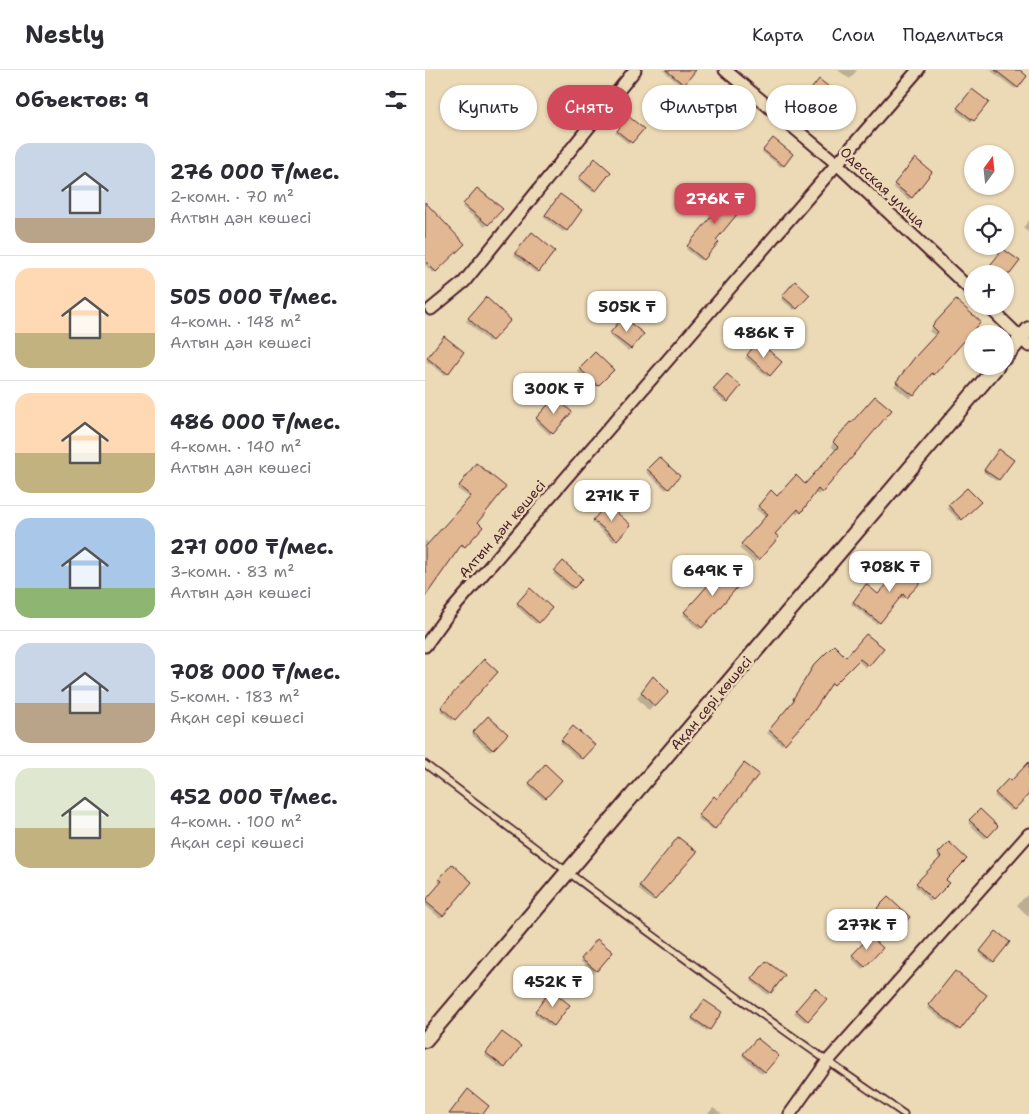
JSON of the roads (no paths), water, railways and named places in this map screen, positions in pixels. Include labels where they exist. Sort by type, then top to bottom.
[{"type":"street","points":[[431,309],[464,282],[635,70]]},
{"type":"street","name":"Одесская улица","points":[[725,70],[836,163],[964,284]]},
{"type":"street","name":"Алтын дән көшесі","points":[[425,646],[446,617],[918,70]]},
{"type":"street","points":[[999,315],[1026,338],[1014,349]]},
{"type":"street","name":"Ақан сері көшесі","points":[[425,1040],[989,375]]},
{"type":"street","points":[[790,1114],[827,1062],[1029,834]]},
{"type":"lane","points":[[425,764],[567,872],[827,1062],[905,1114]]}]
